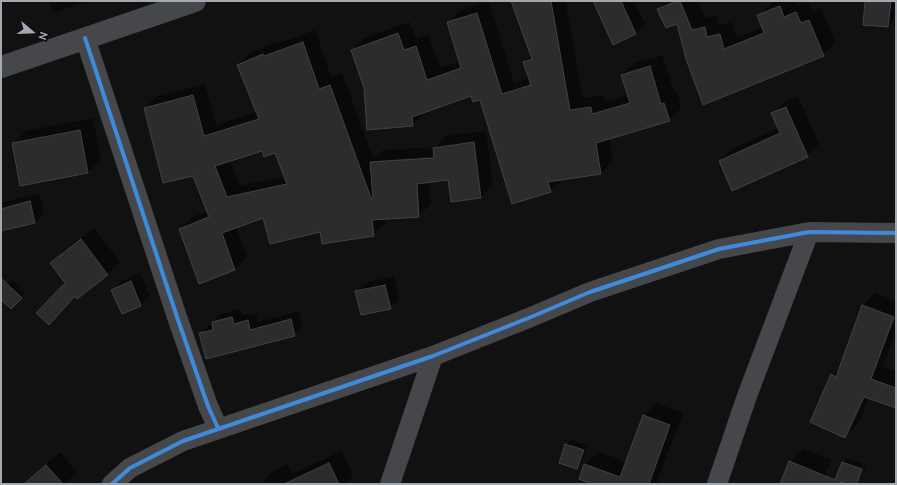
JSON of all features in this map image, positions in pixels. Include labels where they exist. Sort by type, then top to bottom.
[{"type":"street","points":[[1,67],[194,1]]},
{"type":"street","points":[[85,38],[177,316],[208,406],[218,428]]},
{"type":"street","points":[[112,484],[130,468],[183,441],[433,356],[590,292],[719,249],[809,232],[896,233]]},
{"type":"street","points":[[717,484],[747,396],[809,232]]},
{"type":"street","points":[[390,484],[433,356]]},
{"type":"building","points":[[511,1],[551,1],[570,110],[591,107],[592,114],[630,103],[621,75],[650,66],[661,104],[664,103],[670,121],[596,143],[601,174],[548,182],[551,192],[512,204],[480,100],[473,102],[471,96],[412,117],[413,126],[367,130],[364,88],[351,50],[398,33],[404,50],[416,46],[427,80],[461,68],[447,22],[477,13],[502,94],[531,85],[523,62],[532,59]]},
{"type":"building","points":[[593,1],[621,1],[636,34],[613,45]]},
{"type":"building","points":[[680,1],[692,30],[705,27],[707,37],[720,34],[724,49],[764,33],[757,15],[780,6],[784,17],[796,12],[801,23],[809,20],[824,56],[703,105],[686,59],[677,24],[666,28],[657,9]]},
{"type":"building","points":[[865,1],[891,1],[888,27],[863,25]]},
{"type":"building","points":[[303,42],[319,89],[330,85],[371,198],[373,198],[370,162],[434,158],[433,148],[474,142],[481,198],[451,202],[448,180],[417,184],[419,217],[372,220],[374,236],[322,244],[320,232],[270,244],[263,218],[222,233],[235,270],[199,284],[179,229],[209,217],[193,176],[163,183],[144,108],[193,95],[204,136],[259,119],[237,65],[263,54],[264,56]],"holes":[[[262,151],[264,157],[275,153],[287,184],[227,197],[215,166]]]},
{"type":"building","points":[[786,107],[808,157],[732,191],[719,161],[780,133],[771,113]]},
{"type":"building","points":[[80,130],[88,173],[20,186],[12,143]]},
{"type":"building","points":[[30,201],[35,223],[1,231],[1,209]]},
{"type":"building","points":[[81,239],[108,275],[77,299],[75,296],[49,325],[36,313],[65,283],[50,263]]},
{"type":"building","points":[[1,278],[22,298],[11,309],[1,300]]},
{"type":"building","points":[[131,281],[141,306],[122,314],[111,290]]},
{"type":"building","points":[[385,285],[391,309],[361,315],[355,291]]},
{"type":"building","points":[[862,305],[894,317],[871,379],[896,388],[896,408],[864,397],[845,438],[810,422],[831,374],[836,377]]},
{"type":"building","points":[[232,317],[234,324],[248,320],[250,330],[291,319],[295,336],[206,359],[199,333],[213,330],[212,322]]},
{"type":"building","points":[[643,415],[670,425],[649,484],[592,484],[579,479],[584,464],[620,477]]},
{"type":"building","points":[[565,444],[584,450],[577,469],[559,463]]},
{"type":"building","points":[[789,461],[835,480],[842,462],[862,469],[857,484],[846,484],[839,481],[844,484],[780,484]]},
{"type":"building","points":[[329,463],[339,484],[284,484]]},
{"type":"building","points":[[46,465],[63,484],[24,484]]},
{"type":"cycle path","points":[[85,38],[177,317],[208,406],[218,428]]},
{"type":"cycle path","points":[[112,484],[130,468],[183,441],[433,356],[590,292],[719,249],[809,232],[896,233]]}]
